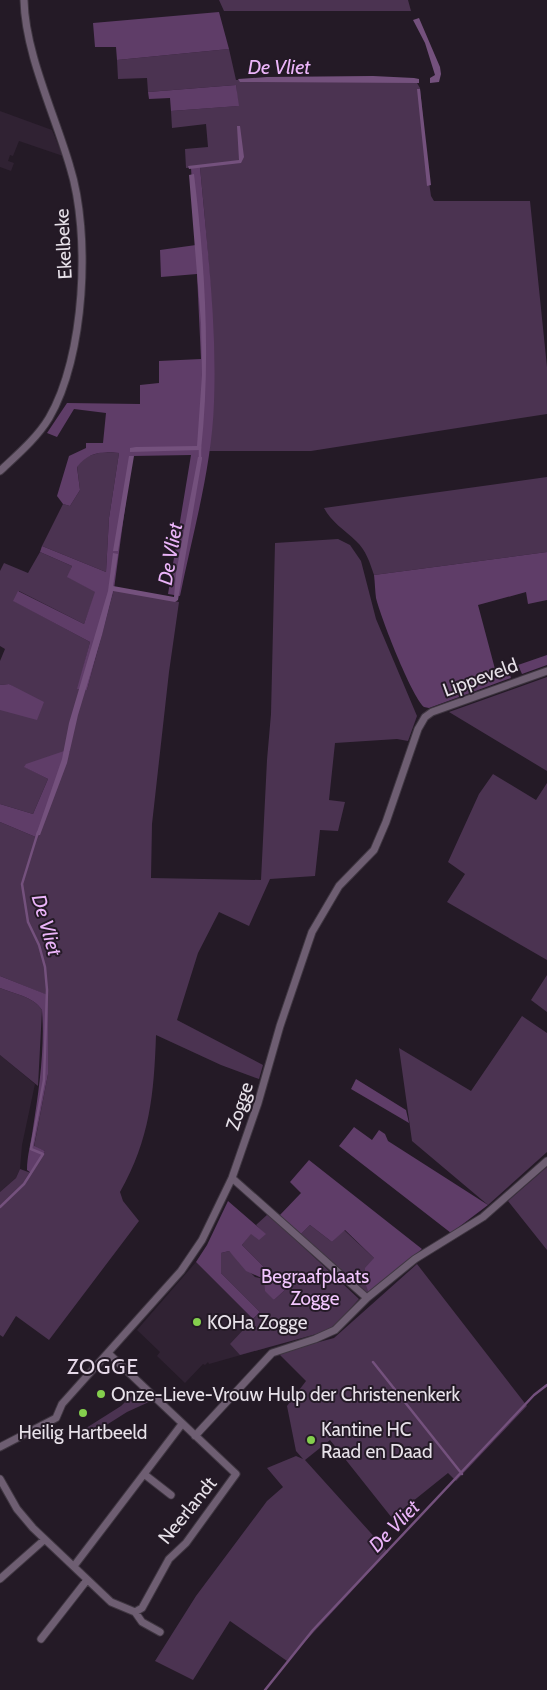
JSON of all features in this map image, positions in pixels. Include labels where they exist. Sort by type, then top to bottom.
[{"type":"street","name":"Ekelbeke","points":[[0,471],[41,428],[58,399],[74,342],[81,289],[81,228],[75,182],[26,30],[24,0]]},
{"type":"street","name":"Lippeveld","points":[[425,717],[432,712],[547,671]]},
{"type":"street","name":"Zogge","points":[[0,1447],[56,1418],[62,1404],[193,1255],[232,1178],[258,1103],[280,1026],[312,932],[339,886],[374,850],[386,822],[418,729],[425,717]]},
{"type":"street","points":[[196,1436],[276,1351],[331,1333],[368,1298],[415,1259],[483,1217],[547,1161]]},
{"type":"street","points":[[232,1178],[368,1298]]},
{"type":"street","name":"Neerlandt","points":[[108,1353],[236,1474],[186,1543],[169,1559],[142,1608],[135,1612]]},
{"type":"street","points":[[74,1566],[182,1424]]},
{"type":"street","name":"Neerlandt","points":[[144,1474],[171,1495]]},
{"type":"street","points":[[0,1479],[17,1510],[44,1540],[111,1602],[135,1612],[142,1622],[160,1632]]},
{"type":"street","points":[[0,1579],[44,1540]]},
{"type":"street","points":[[41,1639],[87,1580]]},
{"type":"shaded area","points":[[219,12],[229,49],[117,60],[116,47],[95,47],[93,23]]},
{"type":"shaded area","points":[[419,18],[440,67],[439,82],[430,83],[430,78],[435,75],[425,43],[413,20]]},
{"type":"shaded area","points":[[373,76],[414,78],[419,79],[419,83],[240,82],[238,79],[267,77]]},
{"type":"shaded area","points":[[236,85],[239,106],[171,111],[170,98],[149,99],[148,92]]},
{"type":"shaded area","points":[[417,89],[420,89],[431,185],[427,186]]},
{"type":"shaded area","points":[[0,111],[52,130],[63,156],[19,141],[13,156],[10,155],[8,161],[14,163],[11,171],[0,167]]},
{"type":"shaded area","points":[[237,126],[240,126],[244,157],[241,163],[189,169],[188,166],[239,160]]},
{"type":"shaded area","points":[[200,167],[213,314],[214,402],[206,475],[180,596],[168,594],[191,455],[132,456],[114,589],[87,690],[77,689],[90,642],[13,601],[18,591],[84,624],[95,592],[67,577],[72,566],[40,552],[42,546],[106,572],[109,518],[119,453],[107,452],[91,455],[77,467],[80,490],[70,506],[63,504],[57,496],[69,456],[86,448],[86,443],[103,443],[106,413],[74,409],[57,437],[47,433],[67,403],[140,404],[140,385],[159,383],[159,361],[201,359],[197,274],[161,277],[160,250],[196,245],[191,168]]},
{"type":"shaded area","points":[[194,174],[204,277],[206,347],[206,381],[201,450],[130,452],[130,448],[136,447],[197,446],[202,375],[201,323],[189,175]]},
{"type":"shaded area","points":[[129,456],[134,456],[118,551],[113,551]]},
{"type":"shaded area","points":[[198,457],[202,457],[202,459],[178,600],[175,602],[113,591],[78,715],[67,763],[40,835],[36,835],[62,759],[69,723],[108,591],[113,553],[118,554],[113,586],[174,597],[176,573]]},
{"type":"shaded area","points":[[547,552],[547,600],[528,604],[526,592],[478,605],[495,669],[507,665],[511,678],[429,708],[424,707],[418,700],[404,673],[390,638],[376,598],[374,575]]},
{"type":"shaded area","points":[[547,655],[547,665],[522,674],[518,665]]},
{"type":"shaded area","points":[[9,684],[44,702],[37,720],[0,710],[0,685]]},
{"type":"shaded area","points":[[70,749],[38,838],[0,822],[0,804],[33,814],[48,779],[24,767],[26,764]]},
{"type":"shaded area","points":[[0,976],[48,995],[48,1074],[34,1146],[45,1151],[31,1173],[27,1170],[27,1165],[41,1069],[42,1010],[28,998],[0,988]]},
{"type":"shaded area","points":[[0,1055],[35,1084],[22,1145],[20,1169],[16,1178],[0,1192]]},
{"type":"shaded area","points":[[356,1079],[406,1110],[409,1123],[351,1089]]},
{"type":"shaded area","points":[[354,1127],[372,1140],[379,1130],[385,1134],[388,1141],[488,1205],[451,1233],[339,1146]]},
{"type":"shaded area","points":[[309,1160],[422,1249],[371,1294],[369,1294],[365,1282],[365,1268],[374,1258],[345,1230],[332,1242],[310,1225],[300,1235],[279,1216],[301,1193],[290,1182]]},
{"type":"shaded area","points":[[228,1201],[266,1234],[259,1240],[251,1234],[242,1245],[286,1289],[274,1300],[265,1291],[264,1279],[246,1271],[229,1251],[221,1253],[221,1273],[260,1312],[253,1319],[196,1262],[207,1245]]},
{"type":"shaded area","name":"KOHa Zogge","points":[[196,1262],[253,1319],[247,1326],[266,1348],[203,1364],[185,1383],[157,1356],[160,1352],[137,1330]]},
{"type":"green space","points":[[219,0],[408,0],[411,11],[224,11]]},
{"type":"green space","points":[[229,49],[236,80],[411,80],[417,83],[420,88],[431,196],[434,201],[530,201],[547,367],[547,414],[311,451],[209,451],[213,380],[212,309],[200,167],[186,168],[185,149],[208,147],[206,124],[172,128],[171,111],[238,106],[236,85],[148,92],[147,78],[118,79],[117,60]]},
{"type":"green space","points":[[102,452],[119,453],[109,518],[106,572],[42,546],[63,504],[70,506],[80,490],[77,466],[85,457]]},
{"type":"green space","points":[[547,477],[547,552],[374,575],[362,548],[334,522],[324,508]]},
{"type":"green space","points":[[338,539],[350,545],[361,561],[376,619],[417,716],[408,741],[397,739],[335,743],[329,800],[345,802],[338,831],[320,830],[315,876],[270,879],[249,926],[219,912],[198,953],[177,1020],[263,1065],[259,1079],[221,1065],[156,1035],[152,1097],[144,1135],[120,1192],[123,1201],[139,1221],[49,1340],[16,1316],[3,1337],[0,1335],[0,1192],[16,1178],[20,1169],[31,1173],[45,1151],[34,1147],[48,1074],[47,995],[0,976],[0,822],[38,838],[70,750],[25,767],[48,779],[33,814],[0,804],[0,710],[6,710],[18,690],[9,684],[0,685],[0,661],[5,649],[0,646],[0,571],[4,563],[28,573],[40,552],[72,566],[68,577],[96,592],[84,624],[19,591],[14,601],[90,642],[78,689],[87,690],[114,589],[179,602],[152,824],[151,878],[261,880],[271,714],[275,543]]},
{"type":"green space","points":[[547,677],[547,771],[449,712]]},
{"type":"green space","points":[[493,774],[536,800],[547,783],[547,960],[447,902],[465,874],[448,862],[479,794]]},
{"type":"green space","points":[[547,975],[547,1012],[531,1000]]},
{"type":"green space","points":[[0,988],[28,998],[42,1010],[38,1086],[0,1055]]},
{"type":"green space","points":[[522,1016],[547,1033],[547,1152],[488,1205],[412,1141],[399,1048],[471,1091]]},
{"type":"green space","points":[[547,1167],[547,1250],[508,1201]]},
{"type":"green space","name":"Begraafplaats Zogge","points":[[268,1214],[359,1299],[331,1330],[240,1355],[230,1344],[260,1312],[221,1273],[221,1253],[229,1251],[255,1277],[264,1279],[274,1300],[286,1289],[242,1245],[251,1233],[265,1234],[256,1225]]},
{"type":"green space","points":[[310,1225],[332,1242],[344,1230],[374,1258],[369,1294],[362,1293],[300,1235]]},
{"type":"green space","points":[[417,1264],[527,1406],[456,1481],[448,1473],[392,1518],[330,1440],[305,1460],[388,1552],[287,1661],[230,1621],[193,1680],[155,1661],[196,1596],[267,1501],[283,1487],[267,1468],[296,1456],[303,1459],[296,1451],[287,1406],[306,1381],[278,1353],[334,1338]]},
{"type":"green space","points":[[145,1383],[160,1397],[127,1412],[89,1436],[83,1430],[121,1406]]},
{"type":"waterway","name":"De Vliet","points":[[200,447],[200,459]]},
{"type":"waterway","name":"De Vliet","points":[[0,1207],[24,1184],[43,1154],[31,1149],[44,1080],[47,990],[45,967],[39,945],[28,922],[22,884],[38,832]]},
{"type":"waterway","points":[[373,1362],[462,1474]]},
{"type":"waterway","name":"De Vliet","points":[[265,1690],[313,1630],[534,1395],[547,1385]]},
{"type":"place","name":"KOHa Zogge","points":[[197,1322]]},
{"type":"place","name":"Onze-Lieve-Vrouw Hulp der Christenenkerk","points":[[101,1394]]},
{"type":"place","name":"Heilig Hartbeeld","points":[[83,1413]]},
{"type":"place","name":"Kantine HC Raad en Daad","points":[[311,1440]]},
{"type":"district","name":"ZOGGE","points":[[103,1367]]}]
